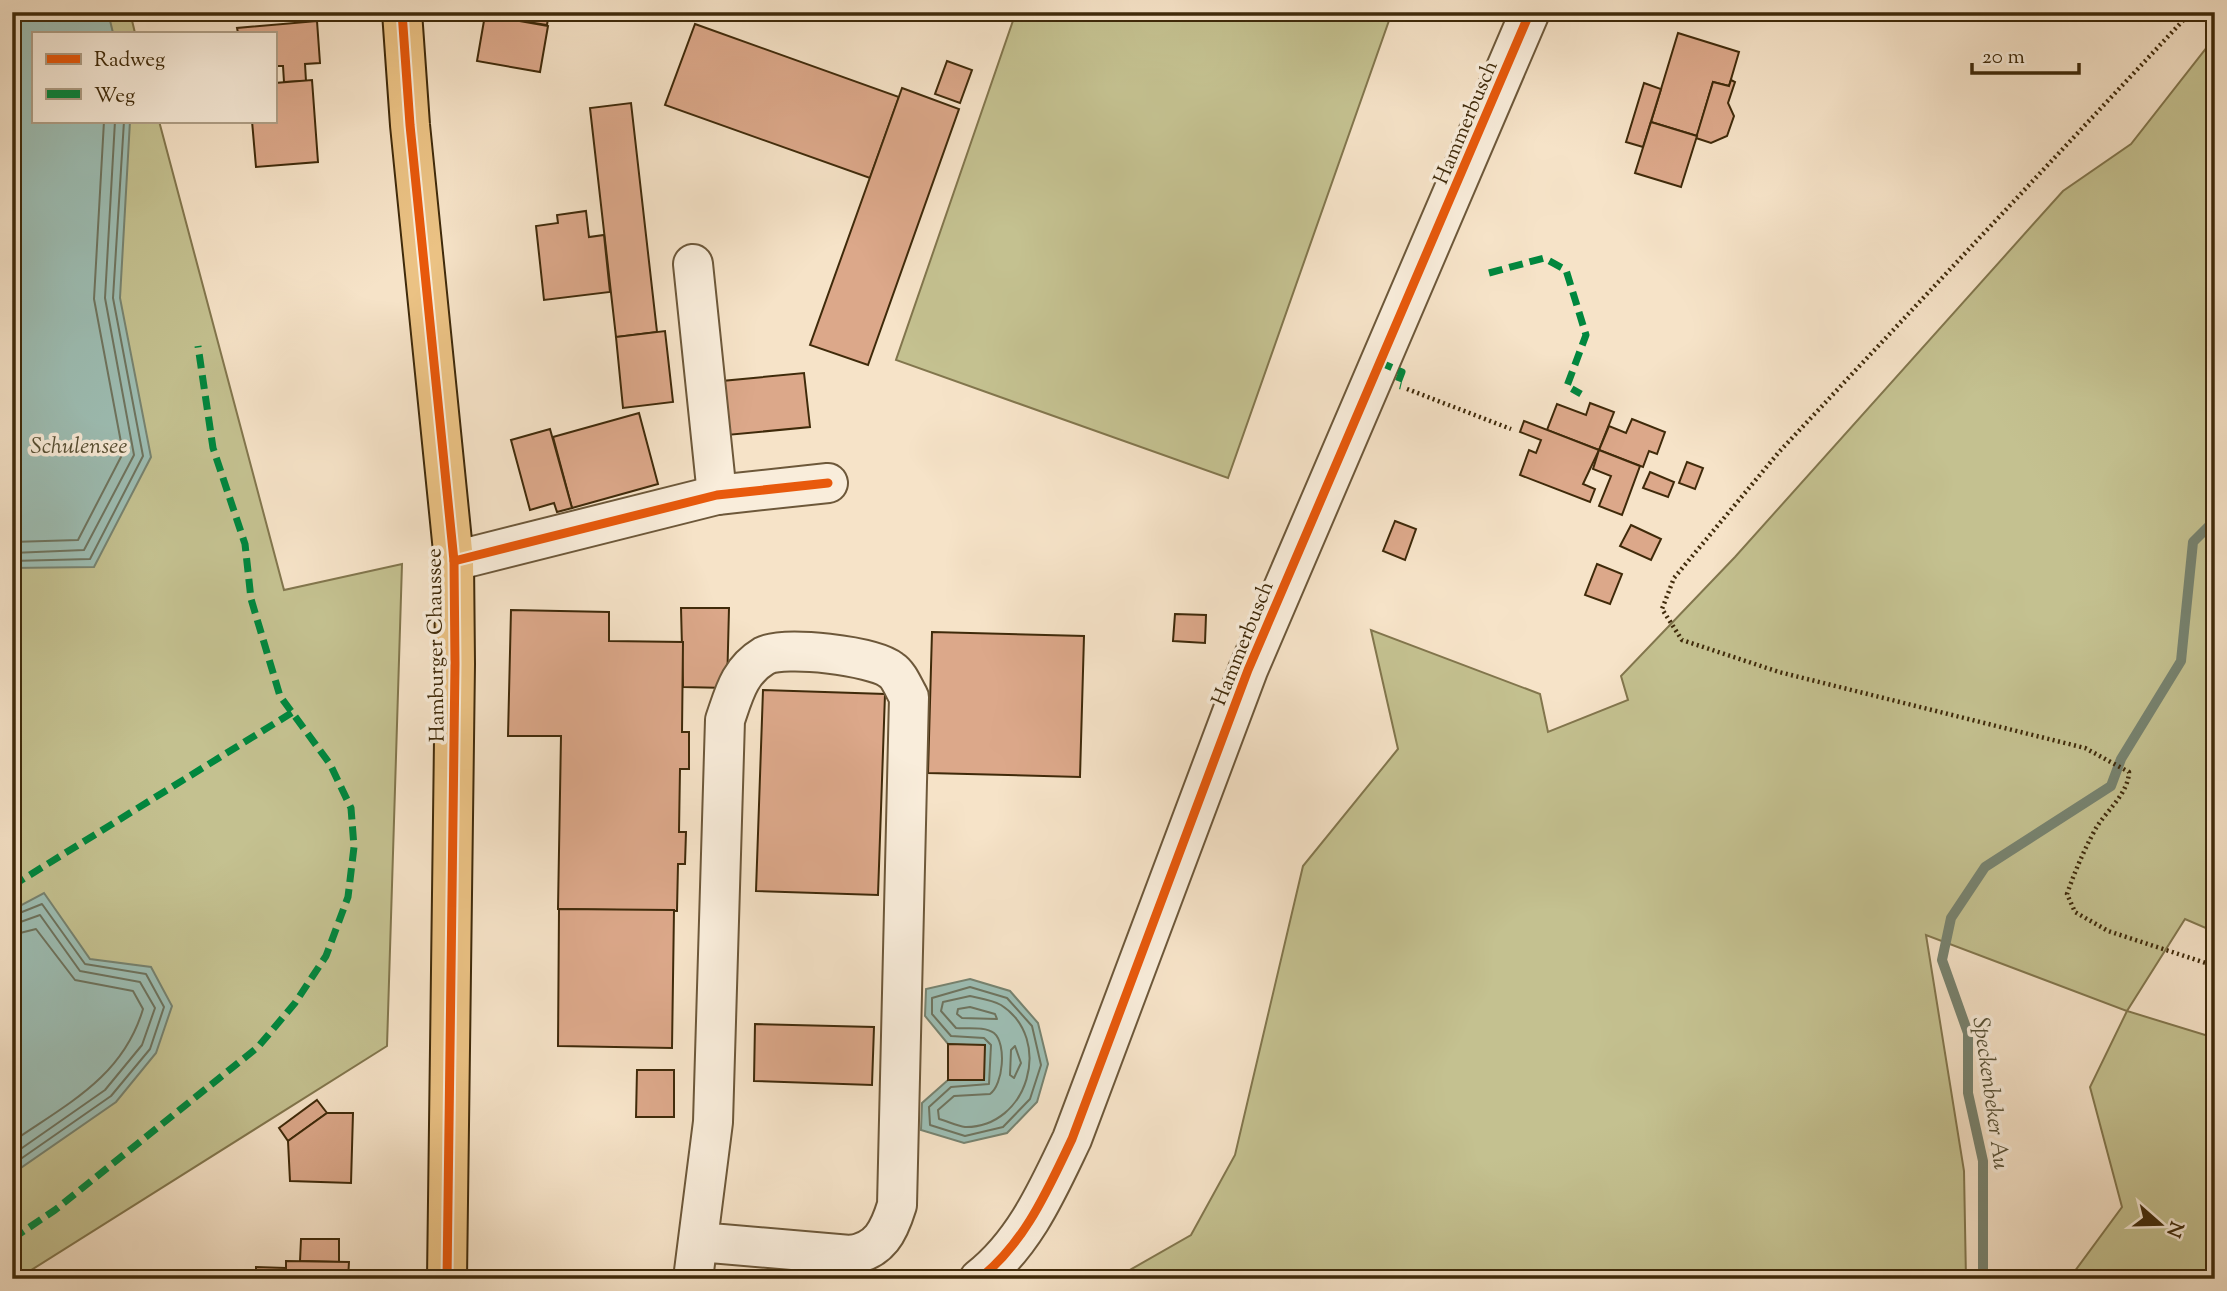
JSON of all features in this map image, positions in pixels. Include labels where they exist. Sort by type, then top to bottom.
[{"type":"main road","name":"Hamburger Chaussee","points":[[402,12],[411,139],[454,561],[447,1279]]},
{"type":"street","name":"Hammerbusch","points":[[979,1279],[1016,1241],[1040,1206],[1072,1139],[1248,670],[1530,12]]},
{"type":"street","points":[[694,264],[717,495]]},
{"type":"street","points":[[454,561],[717,495],[828,483]]},
{"type":"street","points":[[801,652],[865,657],[893,670],[909,697],[897,1205],[890,1227],[878,1244],[864,1253],[696,1260],[713,1122],[725,720],[740,677],[765,655],[801,652]]},
{"type":"path","points":[[2192,12],[1779,452],[1674,578],[1662,609],[1682,640],[1779,672],[2085,748],[2129,772],[2128,783],[2098,826],[2076,866],[2067,894],[2075,912],[2108,931],[2215,965]]},
{"type":"path","points":[[1401,386],[1511,429]]},
{"type":"shaded area","points":[[12,12],[130,12],[135,32],[32,32],[32,122],[159,122],[284,590],[402,564],[387,1046],[17,1279],[12,1279]]},
{"type":"shaded area","points":[[1016,12],[1392,12],[1228,478],[896,360]]},
{"type":"shaded area","points":[[2215,37],[2215,932],[2185,919],[2127,1011],[1926,935],[1964,1171],[1966,1279],[1114,1279],[1191,1235],[1235,1155],[1303,866],[1398,749],[1371,630],[1540,694],[1548,732],[1628,700],[1621,676],[1735,557],[2063,191],[2131,144]]},
{"type":"shaded area","points":[[2127,1011],[2215,1038],[2215,1279],[2069,1279],[2122,1207],[2090,1087]]},
{"type":"water","name":"Schulensee","points":[[12,12],[108,12],[113,32],[32,32],[32,122],[130,122],[120,298],[151,457],[94,567],[12,568]]},
{"type":"water","points":[[44,893],[90,959],[151,967],[172,1006],[156,1053],[116,1102],[12,1174],[12,910]]},
{"type":"water","points":[[970,979],[1010,991],[1038,1023],[1048,1064],[1037,1102],[1007,1133],[964,1143],[921,1130],[922,1103],[948,1080],[983,1080],[984,1046],[948,1044],[925,1016],[926,989]]},
{"type":"building","points":[[503,12],[549,12],[547,25],[502,18]]},
{"type":"building","points":[[485,15],[548,26],[540,72],[477,61]]},
{"type":"building","points":[[317,21],[320,63],[305,64],[306,81],[284,82],[283,66],[276,66],[276,32],[238,32],[237,28]]},
{"type":"building","points":[[695,24],[899,97],[870,178],[665,105]]},
{"type":"building","points":[[1678,33],[1739,52],[1729,86],[1713,82],[1697,136],[1651,122]]},
{"type":"building","points":[[947,61],[972,70],[960,103],[935,94]]},
{"type":"building","points":[[312,80],[318,162],[256,167],[252,122],[276,122],[276,83]]},
{"type":"building","points":[[1731,80],[1735,82],[1728,103],[1734,116],[1727,136],[1711,143],[1696,138],[1713,82],[1729,86]]},
{"type":"building","points":[[1644,83],[1661,89],[1643,147],[1626,142]]},
{"type":"building","points":[[902,88],[959,109],[868,365],[810,345]]},
{"type":"building","points":[[631,103],[657,332],[616,337],[590,108]]},
{"type":"building","points":[[1651,122],[1697,136],[1681,187],[1635,173]]},
{"type":"building","points":[[586,211],[589,237],[604,235],[610,292],[544,300],[536,226],[558,223],[557,215]]},
{"type":"building","points":[[665,331],[673,402],[623,408],[616,337]]},
{"type":"building","points":[[804,373],[810,427],[727,435],[722,381]]},
{"type":"building","points":[[1590,403],[1614,412],[1599,450],[1547,430],[1557,404],[1586,415]]},
{"type":"building","points":[[639,413],[658,484],[572,508],[553,437]]},
{"type":"building","points":[[1632,419],[1665,432],[1657,454],[1649,451],[1643,467],[1599,450],[1609,426],[1626,433]]},
{"type":"building","points":[[1524,421],[1599,450],[1583,484],[1595,489],[1590,502],[1520,475],[1529,450],[1536,453],[1541,440],[1520,432]]},
{"type":"building","points":[[550,429],[572,508],[557,512],[554,503],[530,510],[511,440]]},
{"type":"building","points":[[1599,450],[1640,466],[1622,515],[1599,506],[1611,476],[1593,469]]},
{"type":"building","points":[[1687,462],[1703,468],[1695,489],[1679,483]]},
{"type":"building","points":[[1650,472],[1674,482],[1668,497],[1643,488]]},
{"type":"building","points":[[1395,521],[1416,529],[1405,560],[1383,551]]},
{"type":"building","points":[[1631,525],[1661,539],[1651,560],[1620,546]]},
{"type":"building","points":[[1597,564],[1622,574],[1610,604],[1585,595]]},
{"type":"building","points":[[681,608],[729,608],[727,688],[683,687]]},
{"type":"building","points":[[511,610],[609,612],[609,641],[683,642],[682,732],[689,732],[689,769],[680,769],[679,832],[686,832],[685,864],[678,864],[677,911],[558,909],[561,736],[508,736]]},
{"type":"building","points":[[1175,614],[1206,615],[1205,643],[1173,641]]},
{"type":"building","points":[[932,632],[1084,636],[1080,777],[928,773]]},
{"type":"building","points":[[763,690],[885,694],[878,895],[756,891]]},
{"type":"building","points":[[559,909],[674,910],[672,1048],[558,1046]]},
{"type":"building","points":[[755,1024],[874,1027],[872,1085],[754,1081]]},
{"type":"building","points":[[948,1044],[985,1045],[984,1080],[948,1080]]},
{"type":"building","points":[[637,1070],[674,1070],[674,1117],[636,1117]]},
{"type":"building","points":[[317,1100],[327,1113],[288,1141],[279,1128]]},
{"type":"building","points":[[327,1113],[353,1113],[351,1183],[290,1181],[288,1141]]},
{"type":"building","points":[[301,1239],[339,1239],[339,1262],[300,1261]]},
{"type":"building","points":[[286,1261],[349,1262],[348,1279],[256,1279],[256,1267],[286,1268]]},
{"type":"waterway","name":"Speckenbeker Au","points":[[1983,1279],[1983,1161],[1968,1093],[1968,1033],[1942,960],[1951,918],[1985,867],[2111,786],[2121,759],[2181,661],[2193,542],[2215,520]]},
{"type":"marked path","points":[[1489,273],[1544,258],[1566,270],[1586,335],[1567,386],[1581,394]]},
{"type":"marked path","points":[[12,1239],[55,1210],[258,1047],[295,1003],[326,956],[348,897],[354,847],[351,808],[330,764],[280,696],[251,599],[245,544],[213,448],[198,346]]},
{"type":"marked path","points":[[1379,362],[1402,372],[1397,385],[1401,386]]},
{"type":"marked path","points":[[12,886],[293,712]]},
{"type":"cycle path","points":[[402,12],[410,125],[454,561],[447,1279]]},
{"type":"cycle path","points":[[979,1279],[1010,1249],[1034,1214],[1072,1139],[1248,670],[1530,12]]},
{"type":"cycle path","points":[[454,561],[717,495],[828,483]]}]
